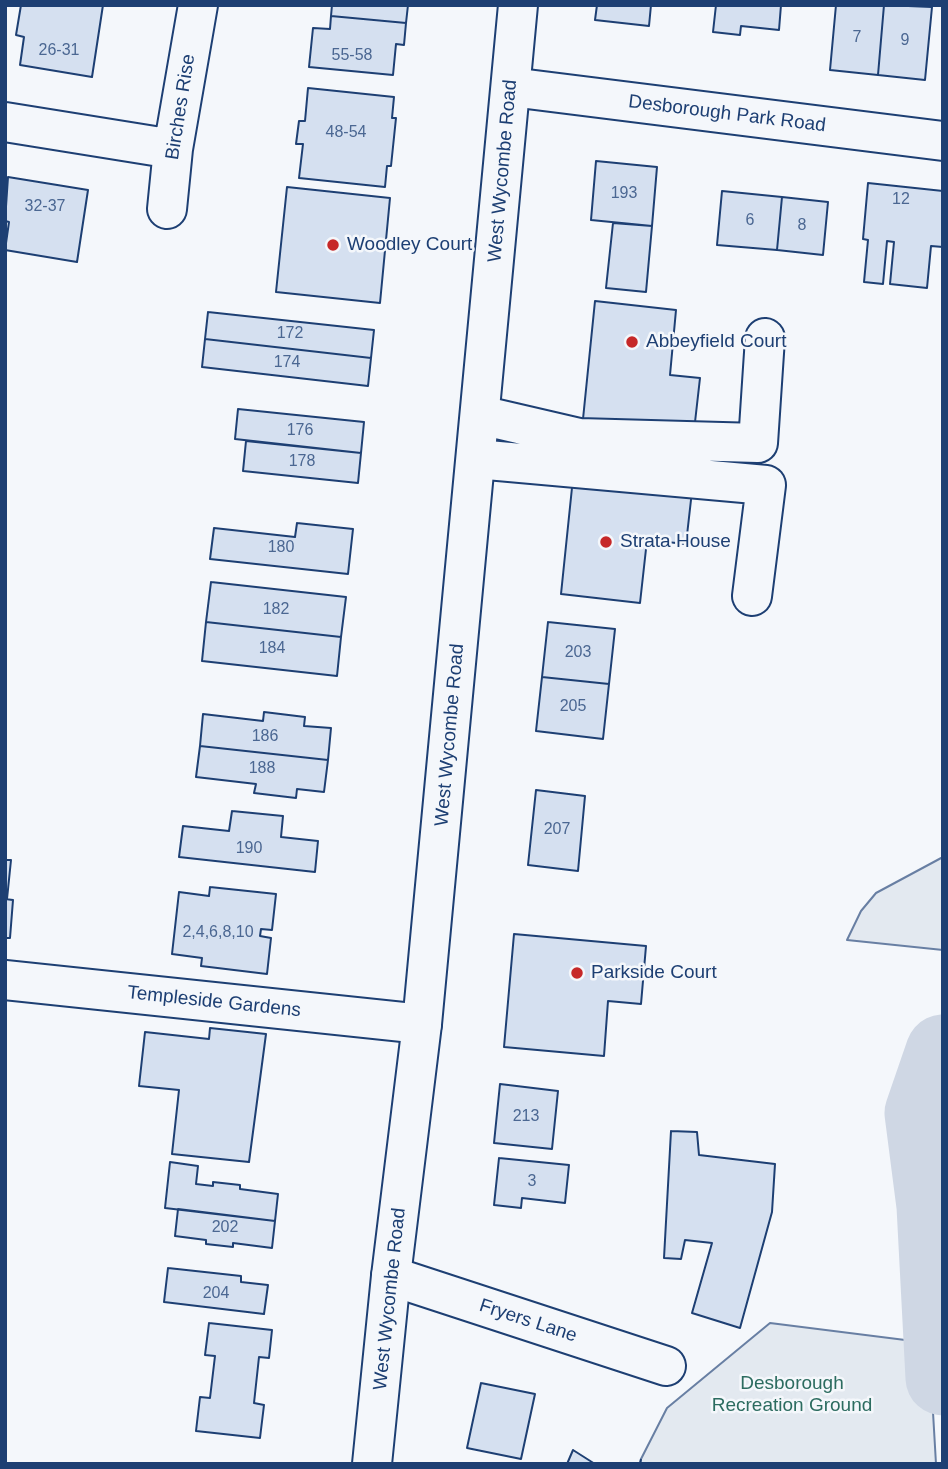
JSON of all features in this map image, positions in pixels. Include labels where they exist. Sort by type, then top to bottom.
[{"type":"main road","name":"Birches Rise","points":[[167,209],[173,149],[198,5]]},
{"type":"main road","name":"West Wycombe Road","points":[[372,1464],[391,1276],[422,1024],[518,5]]},
{"type":"main road","name":"Desborough Park Road","points":[[511,87],[942,141]]},
{"type":"main road","points":[[5,122],[173,149]]},
{"type":"main road","points":[[942,141],[943,125]]},
{"type":"main road","points":[[480,415],[579,438],[758,443],[765,338]]},
{"type":"main road","points":[[475,459],[766,485],[752,596]]},
{"type":"main road","name":"Templeside Gardens","points":[[5,980],[422,1024]]},
{"type":"main road","name":"Fryers Lane","points":[[391,1276],[666,1366]]},
{"type":"green space","points":[[943,857],[943,950],[847,940],[861,911],[876,893]]},
{"type":"green space","points":[[943,1089],[943,1234],[934,1126]]},
{"type":"green space","name":"Desborough Recreation Ground","points":[[770,1323],[929,1343],[936,1464],[640,1464],[667,1408]]},
{"type":"building","points":[[21,5],[103,5],[92,77],[20,65],[24,37],[16,35]]},
{"type":"building","points":[[332,5],[408,5],[406,23],[331,16]]},
{"type":"building","points":[[597,5],[651,5],[649,26],[595,20]]},
{"type":"building","points":[[716,5],[781,5],[779,30],[741,26],[740,35],[713,32]]},
{"type":"building","points":[[836,5],[884,5],[878,75],[830,70]]},
{"type":"building","points":[[884,5],[932,7],[925,80],[878,75]]},
{"type":"building","points":[[331,16],[406,23],[404,45],[396,44],[393,75],[309,67],[313,28],[330,29]]},
{"type":"building","points":[[308,88],[394,97],[392,118],[396,118],[391,166],[387,166],[385,187],[299,178],[303,144],[296,144],[299,121],[305,121]]},
{"type":"building","points":[[596,161],[657,167],[652,226],[591,220]]},
{"type":"building","points":[[8,177],[88,190],[77,262],[5,250],[9,222],[5,221]]},
{"type":"building","points":[[868,183],[943,191],[943,247],[931,246],[927,288],[890,284],[894,242],[887,241],[883,284],[864,282],[868,240],[863,239]]},
{"type":"building","name":"Woodley Court","points":[[287,187],[390,198],[380,303],[276,292]]},
{"type":"building","points":[[722,191],[782,197],[777,250],[717,245]]},
{"type":"building","points":[[782,197],[828,202],[823,255],[777,250]]},
{"type":"building","points":[[613,223],[652,226],[646,292],[606,288]]},
{"type":"building","name":"Abbeyfield Court","points":[[595,301],[676,310],[670,375],[700,378],[694,431],[583,419]]},
{"type":"building","points":[[208,312],[374,330],[371,358],[205,339]]},
{"type":"building","points":[[205,339],[371,358],[368,386],[202,367]]},
{"type":"building","points":[[238,409],[364,422],[361,453],[235,439]]},
{"type":"building","points":[[246,441],[361,453],[358,483],[243,471]]},
{"type":"building","name":"Strata House","points":[[573,478],[692,491],[686,544],[647,540],[640,603],[561,594]]},
{"type":"building","points":[[297,523],[353,529],[348,574],[210,559],[214,528],[295,537]]},
{"type":"building","points":[[211,582],[346,597],[341,637],[206,622]]},
{"type":"building","points":[[206,622],[341,637],[337,676],[202,661]]},
{"type":"building","points":[[548,622],[615,629],[609,684],[542,677]]},
{"type":"building","points":[[542,677],[609,684],[603,739],[536,731]]},
{"type":"building","points":[[264,712],[305,717],[304,726],[331,728],[328,760],[200,746],[203,714],[263,721]]},
{"type":"building","points":[[200,746],[328,760],[324,792],[297,789],[296,798],[254,793],[256,784],[196,777]]},
{"type":"building","points":[[536,790],[585,796],[578,871],[528,865]]},
{"type":"building","points":[[232,811],[283,816],[281,837],[318,841],[315,872],[179,857],[183,826],[229,831]]},
{"type":"building","points":[[5,860],[11,860],[7,899],[5,899]]},
{"type":"building","points":[[210,887],[276,894],[272,930],[261,929],[260,936],[271,938],[267,974],[201,966],[202,958],[172,954],[179,892],[209,896]]},
{"type":"building","points":[[5,899],[13,900],[10,938],[5,938]]},
{"type":"building","name":"Parkside Court","points":[[514,934],[646,946],[641,1004],[608,1001],[604,1056],[504,1047]]},
{"type":"building","points":[[210,1028],[266,1034],[249,1162],[172,1154],[179,1090],[139,1086],[145,1032],[209,1039]]},
{"type":"building","points":[[500,1084],[558,1091],[552,1149],[494,1143]]},
{"type":"building","points":[[671,1131],[697,1132],[699,1155],[775,1164],[772,1212],[740,1328],[692,1313],[712,1243],[685,1240],[681,1259],[664,1258]]},
{"type":"building","points":[[499,1158],[569,1165],[565,1203],[522,1198],[521,1208],[494,1205]]},
{"type":"building","points":[[170,1162],[198,1166],[196,1184],[213,1186],[213,1182],[240,1185],[240,1189],[278,1194],[275,1221],[165,1208]]},
{"type":"building","points":[[178,1209],[275,1221],[272,1248],[233,1243],[233,1247],[206,1244],[206,1240],[175,1236]]},
{"type":"building","points":[[168,1268],[241,1276],[241,1282],[268,1285],[264,1314],[164,1302]]},
{"type":"building","points":[[209,1323],[272,1330],[269,1358],[259,1357],[254,1403],[264,1405],[260,1438],[196,1431],[200,1397],[210,1398],[215,1356],[205,1355]]},
{"type":"building","points":[[481,1383],[535,1394],[521,1459],[467,1448]]},
{"type":"building","points":[[573,1450],[595,1464],[567,1464]]},
{"type":"waterway","points":[[943,1052],[922,1113],[934,1206],[943,1378]]},
{"type":"fence","points":[[640,1464],[641,1459]]},
{"type":"place","name":"Woodley Court","points":[[333,245]]},
{"type":"place","name":"Abbeyfield Court","points":[[632,342]]},
{"type":"place","name":"Strata House","points":[[606,542]]},
{"type":"place","name":"Parkside Court","points":[[577,973]]}]
